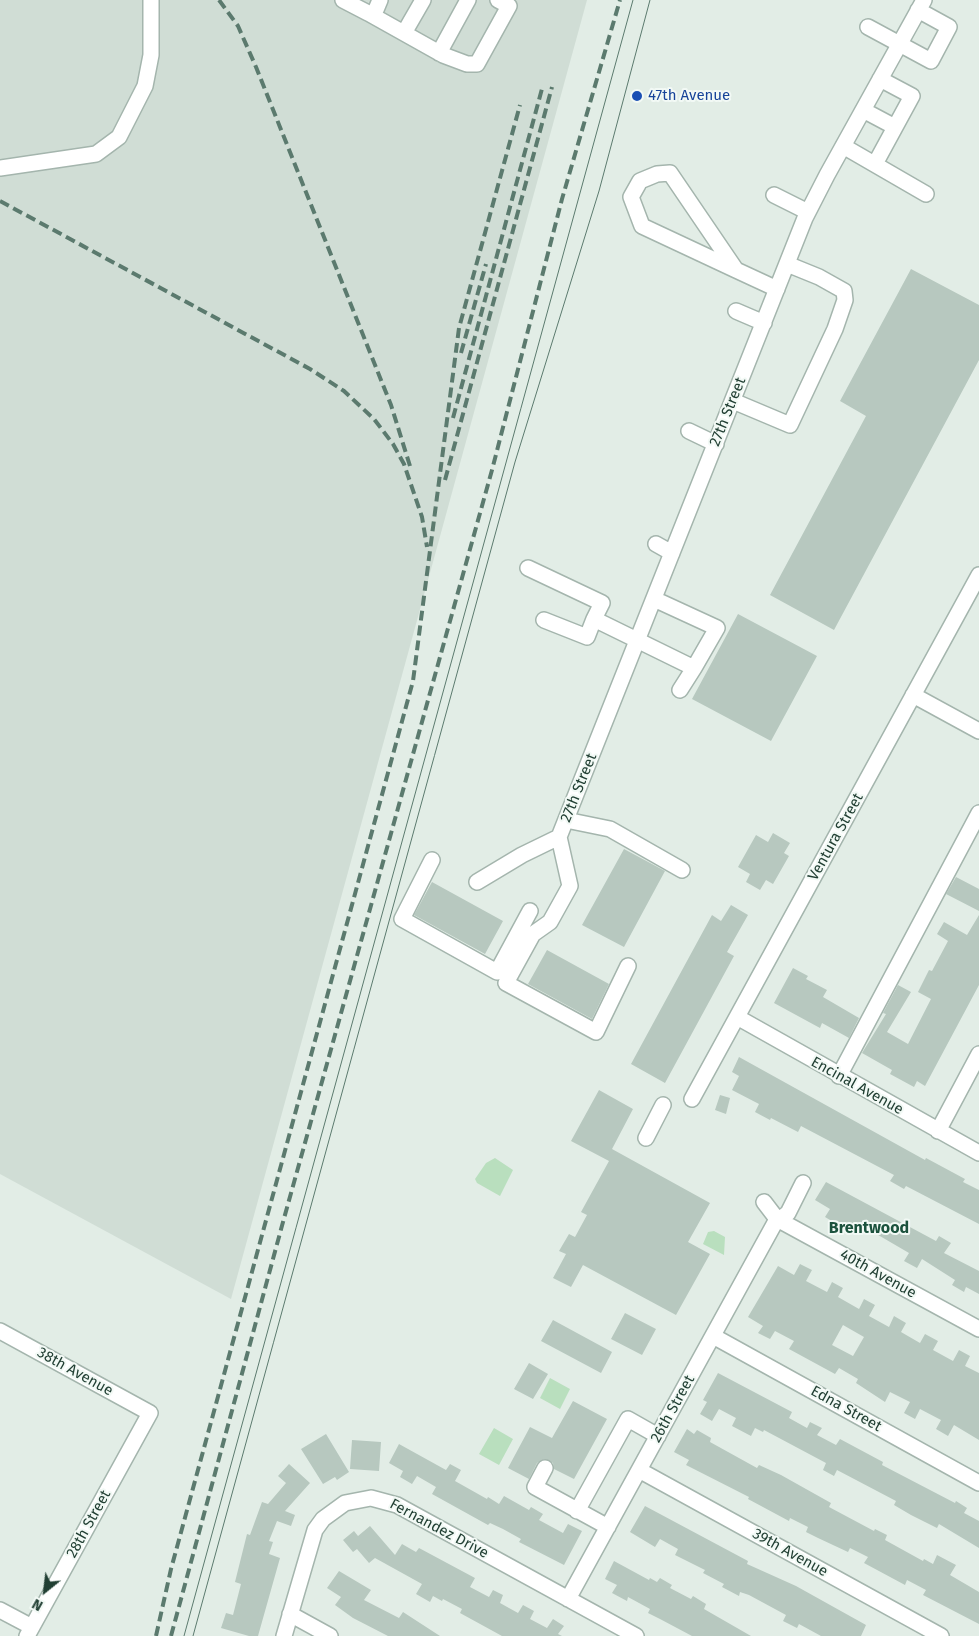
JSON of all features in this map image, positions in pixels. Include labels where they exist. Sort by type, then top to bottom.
[{"type":"street","points":[[0,168],[96,154],[119,137],[145,86],[151,56],[151,0]]},
{"type":"street","points":[[343,0],[439,53],[467,64],[477,64],[509,6],[498,0]]},
{"type":"street","points":[[368,13],[375,12],[380,0]]},
{"type":"street","points":[[404,33],[423,0]]},
{"type":"street","points":[[439,53],[468,0]]},
{"type":"street","points":[[868,27],[931,61],[949,27],[921,5]]},
{"type":"street","name":"27th Street","points":[[559,837],[808,212],[921,5]]},
{"type":"street","points":[[875,164],[912,96],[880,79]]},
{"type":"street","points":[[863,110],[895,127]]},
{"type":"street","points":[[843,146],[926,194]]},
{"type":"street","points":[[736,270],[670,174],[657,174],[640,181],[632,197],[642,226],[777,290]]},
{"type":"street","points":[[774,195],[808,212]]},
{"type":"street","points":[[733,401],[790,425],[835,328],[845,300],[844,291],[819,277],[787,264]]},
{"type":"street","points":[[736,311],[764,323]]},
{"type":"street","points":[[689,431],[716,444]]},
{"type":"street","points":[[656,544],[672,553]]},
{"type":"street","points":[[528,568],[602,603],[587,638],[544,620]]},
{"type":"street","name":"Ventura Street","points":[[692,1098],[979,575]]},
{"type":"street","points":[[654,599],[717,628],[680,690]]},
{"type":"street","points":[[594,619],[694,668]]},
{"type":"street","points":[[913,696],[979,731]]},
{"type":"street","points":[[839,1076],[979,813]]},
{"type":"street","points":[[566,820],[610,829],[682,870]]},
{"type":"street","points":[[477,882],[522,854],[559,837],[570,886],[550,922],[533,934],[506,983],[596,1032],[628,966]]},
{"type":"street","points":[[432,860],[402,919],[497,972],[530,911]]},
{"type":"street","name":"Encinal Avenue","points":[[737,1017],[979,1153]]},
{"type":"street","points":[[938,1131],[979,1054]]},
{"type":"street","points":[[646,1138],[663,1105]]},
{"type":"street","name":"26th Street","points":[[568,1599],[778,1220],[788,1213],[803,1183]]},
{"type":"street","points":[[764,1202],[778,1220]]},
{"type":"street","name":"40th Avenue","points":[[778,1220],[979,1330]]},
{"type":"street","name":"38th Avenue","points":[[0,1331],[150,1413]]},
{"type":"street","name":"Edna Street","points":[[713,1336],[979,1483]]},
{"type":"street","name":"28th Street","points":[[30,1632],[150,1413]]},
{"type":"street","points":[[577,1511],[628,1419],[658,1436]]},
{"type":"street","points":[[545,1468],[535,1487],[608,1527]]},
{"type":"street","name":"39th Avenue","points":[[639,1470],[941,1636]]},
{"type":"street","name":"Fernandez Drive","points":[[284,1636],[310,1542],[323,1519],[345,1503],[371,1498],[397,1505],[636,1636]]},
{"type":"street","points":[[0,1610],[30,1632]]},
{"type":"street","points":[[290,1614],[330,1636]]},
{"type":"shaded area","points":[[0,0],[587,0],[231,1299],[0,1174]]},
{"type":"green space","points":[[495,1158],[513,1170],[500,1196],[477,1183],[475,1179],[486,1163]]},
{"type":"green space","points":[[714,1231],[725,1237],[724,1255],[703,1244],[708,1232]]},
{"type":"green space","points":[[550,1378],[570,1389],[560,1409],[540,1398]]},
{"type":"green space","points":[[494,1428],[513,1439],[499,1465],[479,1454]]},
{"type":"building","points":[[911,269],[979,305],[979,360],[834,630],[770,595],[866,416],[840,401]]},
{"type":"building","points":[[738,614],[817,656],[771,741],[692,699]]},
{"type":"building","points":[[773,833],[790,843],[784,853],[789,856],[773,884],[766,880],[760,890],[746,882],[750,874],[738,867],[756,835],[768,842]]},
{"type":"building","points":[[624,849],[665,871],[624,947],[582,925]]},
{"type":"building","points":[[956,877],[979,889],[979,911],[946,894]]},
{"type":"building","points":[[432,882],[503,921],[485,954],[414,915]]},
{"type":"building","points":[[731,905],[748,915],[727,952],[734,956],[665,1083],[631,1064],[712,915],[721,921]]},
{"type":"building","points":[[979,915],[979,985],[925,1086],[917,1081],[914,1087],[890,1074],[892,1070],[862,1053],[886,1014],[883,1013],[898,985],[911,992],[887,1032],[908,1044],[931,999],[918,992],[929,970],[932,971],[948,941],[937,934],[944,922],[967,935]]},
{"type":"building","points":[[547,950],[609,984],[592,1019],[528,984]]},
{"type":"building","points":[[793,968],[808,976],[806,979],[827,990],[823,997],[859,1018],[849,1038],[822,1023],[820,1028],[774,1003]]},
{"type":"building","points":[[739,1057],[925,1160],[926,1158],[965,1179],[963,1182],[979,1190],[979,1224],[906,1186],[904,1189],[890,1181],[894,1175],[801,1126],[798,1132],[755,1112],[759,1104],[732,1090],[739,1076],[732,1072]]},
{"type":"building","points":[[599,1090],[633,1109],[612,1149],[710,1203],[688,1242],[710,1254],[676,1315],[583,1265],[571,1287],[553,1278],[566,1254],[559,1251],[569,1234],[575,1237],[587,1215],[581,1212],[609,1161],[571,1141]]},
{"type":"building","points":[[720,1095],[730,1098],[726,1114],[715,1110]]},
{"type":"building","points":[[826,1182],[936,1241],[939,1236],[951,1243],[944,1253],[979,1271],[979,1294],[966,1287],[964,1292],[952,1285],[955,1280],[922,1259],[917,1268],[904,1261],[909,1253],[857,1224],[852,1233],[825,1217],[830,1209],[815,1200]]},
{"type":"building","points":[[800,1264],[812,1270],[806,1281],[827,1292],[832,1282],[843,1288],[838,1297],[859,1309],[864,1299],[875,1305],[869,1316],[889,1327],[894,1316],[906,1323],[901,1332],[920,1343],[925,1334],[938,1341],[933,1350],[953,1361],[959,1350],[970,1356],[965,1366],[979,1373],[979,1440],[954,1425],[948,1436],[936,1429],[941,1420],[920,1409],[915,1419],[904,1413],[910,1402],[890,1392],[885,1402],[856,1383],[858,1379],[839,1368],[835,1374],[789,1349],[794,1341],[775,1331],[770,1339],[758,1333],[763,1326],[748,1317],[778,1266],[794,1275]],"holes":[[[843,1325],[864,1337],[853,1356],[832,1345]]]},
{"type":"building","points":[[625,1313],[656,1329],[642,1355],[611,1339]]},
{"type":"building","points":[[553,1320],[612,1352],[601,1373],[541,1341]]},
{"type":"building","points":[[529,1363],[548,1374],[533,1399],[514,1389]]},
{"type":"building","points":[[718,1373],[792,1412],[789,1418],[807,1428],[810,1422],[822,1428],[817,1435],[836,1445],[840,1439],[883,1462],[882,1465],[967,1508],[964,1513],[979,1521],[979,1548],[939,1524],[937,1528],[911,1515],[894,1505],[896,1501],[837,1470],[834,1476],[823,1470],[826,1463],[764,1430],[763,1432],[755,1428],[751,1436],[732,1426],[736,1418],[719,1409],[712,1421],[700,1414],[707,1402],[703,1400]]},
{"type":"building","points":[[573,1401],[607,1419],[574,1479],[554,1469],[553,1463],[545,1459],[537,1463],[529,1479],[508,1468],[530,1427],[552,1438]]},
{"type":"building","points":[[687,1429],[694,1434],[697,1430],[711,1438],[710,1442],[757,1468],[759,1465],[781,1475],[831,1503],[829,1507],[874,1531],[875,1529],[887,1535],[885,1540],[923,1561],[924,1559],[933,1564],[937,1555],[956,1565],[950,1575],[979,1592],[979,1624],[923,1595],[926,1590],[907,1580],[905,1585],[864,1563],[868,1557],[850,1548],[848,1552],[806,1532],[808,1527],[790,1518],[789,1521],[748,1499],[749,1497],[686,1465],[689,1460],[674,1452]]},
{"type":"building","points":[[326,1434],[349,1472],[337,1480],[335,1477],[323,1484],[301,1449]]},
{"type":"building","points":[[352,1440],[381,1442],[379,1471],[350,1469]]},
{"type":"building","points":[[399,1444],[446,1470],[450,1464],[461,1470],[455,1481],[487,1499],[488,1497],[499,1504],[504,1496],[529,1510],[531,1507],[543,1514],[539,1520],[563,1533],[568,1524],[582,1531],[564,1565],[519,1542],[521,1539],[503,1529],[490,1523],[488,1525],[432,1494],[436,1487],[417,1476],[412,1484],[400,1477],[403,1471],[389,1463]]},
{"type":"building","points":[[289,1464],[310,1483],[285,1511],[295,1515],[291,1526],[277,1521],[269,1541],[273,1542],[269,1554],[280,1558],[258,1636],[249,1636],[221,1628],[226,1613],[233,1615],[241,1584],[235,1582],[247,1534],[250,1535],[262,1502],[268,1504],[286,1483],[278,1476]]},
{"type":"building","points":[[645,1506],[748,1561],[747,1564],[796,1586],[866,1625],[861,1636],[821,1636],[799,1624],[797,1628],[783,1621],[786,1615],[749,1595],[740,1592],[739,1596],[722,1587],[724,1584],[703,1573],[705,1570],[675,1555],[678,1549],[660,1539],[655,1547],[630,1532]]},
{"type":"building","points":[[370,1526],[395,1555],[402,1544],[416,1552],[419,1548],[475,1578],[470,1587],[489,1597],[493,1590],[503,1595],[500,1603],[518,1613],[523,1605],[534,1611],[530,1619],[547,1628],[553,1619],[564,1626],[558,1634],[562,1636],[502,1636],[460,1613],[462,1609],[443,1599],[442,1601],[433,1596],[430,1602],[416,1594],[422,1584],[375,1558],[369,1563],[357,1549],[353,1552],[343,1540],[354,1531],[358,1536]]},
{"type":"building","points":[[614,1561],[649,1580],[650,1578],[657,1582],[660,1578],[672,1585],[670,1588],[691,1599],[693,1596],[706,1604],[704,1609],[751,1636],[692,1636],[648,1613],[650,1609],[628,1597],[627,1601],[612,1593],[617,1585],[605,1579]]},
{"type":"building","points":[[339,1571],[371,1590],[364,1600],[399,1618],[403,1612],[440,1636],[388,1636],[353,1618],[335,1605],[341,1597],[327,1588]]},
{"type":"tram line","points":[[184,1636],[633,0]]},
{"type":"tram line","points":[[193,1636],[515,462],[599,191],[650,0]]},
{"type":"railway","points":[[219,0],[238,26],[256,67],[391,405],[410,466]]},
{"type":"railway","points":[[171,1636],[283,1222],[492,470],[562,199],[620,0]]},
{"type":"railway","points":[[453,418],[543,85]]},
{"type":"railway","points":[[445,480],[552,87]]},
{"type":"railway","points":[[156,1636],[171,1569],[413,681],[459,328],[520,105]]},
{"type":"railway","points":[[0,201],[310,369],[344,391],[374,419],[393,444],[404,464],[422,517],[427,547]]},
{"type":"railway","points":[[461,353],[486,264]]},
{"type":"place","name":"47th Avenue","points":[[637,96]]},
{"type":"district","name":"Brentwood","points":[[869,1229]]}]
